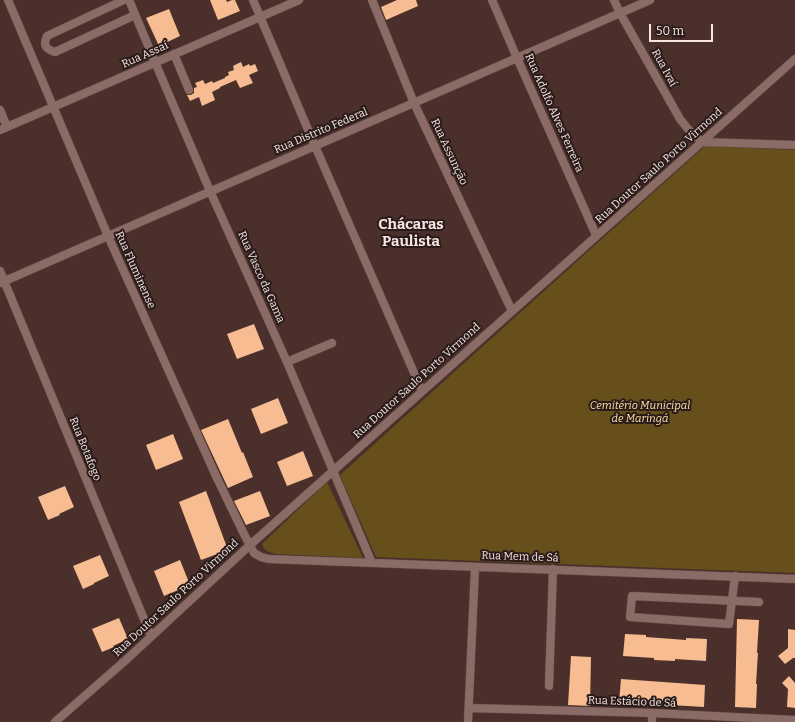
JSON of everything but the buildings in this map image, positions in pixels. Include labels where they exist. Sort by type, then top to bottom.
[{"type":"street","name":"Rua Fluminense","points":[[8,0],[108,236],[216,476],[250,545]]},
{"type":"street","points":[[124,0],[47,36],[45,46],[49,50],[55,52],[135,16]]},
{"type":"street","name":"Rua Vasco da Gama","points":[[129,0],[210,192],[287,362],[372,563]]},
{"type":"street","points":[[253,0],[422,391]]},
{"type":"street","name":"Rua Assaí","points":[[3,128],[298,0]]},
{"type":"street","name":"Rua Assunção","points":[[372,0],[414,103],[512,312]]},
{"type":"street","name":"Rua Adolfo Alves Ferreira","points":[[492,0],[596,235]]},
{"type":"street","name":"Rua Ivaí","points":[[614,0],[680,119],[702,142]]},
{"type":"street","name":"Rua Distrito Federal","points":[[2,282],[650,0]]},
{"type":"street","points":[[174,54],[188,90]]},
{"type":"street","name":"Rua Doutor Saulo Porto Virmond","points":[[55,722],[105,679],[333,470],[795,59]]},
{"type":"street","points":[[0,110],[3,128]]},
{"type":"street","points":[[702,142],[795,145]]},
{"type":"street","name":"Rua Botafogo","points":[[0,270],[2,282],[151,636]]},
{"type":"street","points":[[287,362],[332,343]]},
{"type":"street","name":"Rua Mem de Sá","points":[[250,545],[254,553],[269,559],[795,579]]},
{"type":"street","points":[[468,722],[475,567]]},
{"type":"street","points":[[549,686],[553,569]]},
{"type":"street","points":[[735,576],[732,601],[729,624],[630,617],[632,596],[732,601],[759,602]]},
{"type":"street","name":"Rua Estácio de Sá","points":[[469,708],[652,713],[727,719],[795,720]]},
{"type":"street","points":[[652,713],[652,722]]},
{"type":"green space","name":"Cemitério Municipal de Maringá","points":[[705,146],[795,150],[795,573],[376,557],[340,475]]},
{"type":"green space","points":[[327,482],[363,558],[277,554],[266,550],[262,544]]},
{"type":"district","name":"Chácaras Paulista","points":[[411,234]]}]
